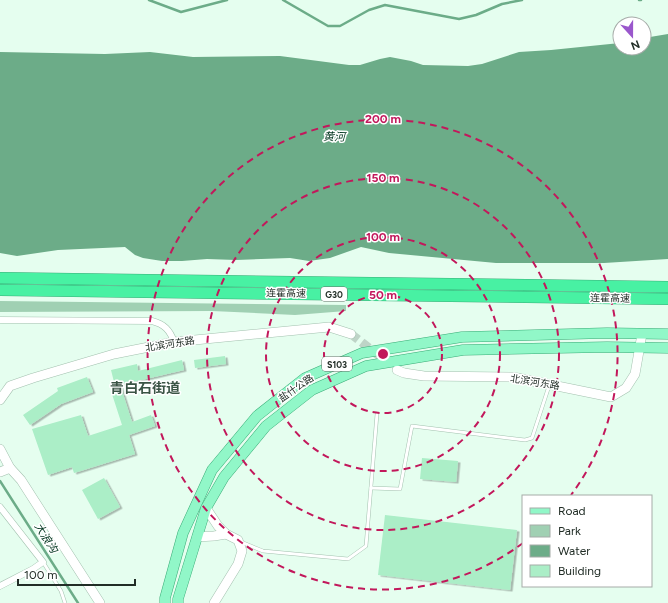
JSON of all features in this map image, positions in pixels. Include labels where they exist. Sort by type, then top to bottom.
[{"type":"highway","name":"连霍高速","points":[[0,278],[668,287]]},
{"type":"highway","name":"连霍高速","points":[[0,290],[668,298]]},
{"type":"main road","name":"盐什公路","points":[[165,603],[165,598],[184,533],[212,470],[257,416],[305,378],[362,353],[462,337],[607,333],[642,334]]},
{"type":"main road","name":"S103","points":[[642,334],[668,334]]},
{"type":"main road","name":"S103","points":[[640,347],[668,348]]},
{"type":"main road","name":"盐什公路","points":[[178,603],[196,537],[206,508],[224,477],[266,426],[312,390],[366,366],[463,350],[640,347]]},
{"type":"street","points":[[0,320],[152,321],[160,323],[167,328],[172,335],[174,342]]},
{"type":"street","name":"北滨河东路","points":[[0,400],[10,386],[33,378],[114,354],[174,342],[329,327],[351,334]]},
{"type":"street","name":"北滨河东路","points":[[397,370],[404,373],[424,376],[513,377],[611,396],[626,388],[635,374],[642,334]]},
{"type":"street","points":[[0,449],[4,471],[21,480],[100,603]]},
{"type":"street","points":[[0,507],[42,562],[33,569],[0,586]]},
{"type":"street","points":[[206,508],[218,526],[226,534],[238,540],[242,551],[238,564],[214,603]]},
{"type":"street","points":[[196,537],[226,534]]},
{"type":"lane","points":[[371,488],[400,489],[412,426],[525,440],[532,438],[550,384]]},
{"type":"lane","points":[[238,540],[263,550],[348,559],[366,546],[377,414]]},
{"type":"lane","points":[[42,562],[61,591],[65,603]]},
{"type":"green space","points":[[0,301],[346,305],[346,311],[295,315],[212,311],[0,312]]},
{"type":"water","name":"黄河","points":[[668,34],[668,259],[604,263],[496,263],[389,253],[361,247],[330,258],[309,261],[290,258],[162,261],[135,255],[125,247],[58,250],[17,256],[0,253],[0,52],[105,54],[150,52],[193,57],[280,56],[349,65],[360,65],[390,57],[423,65],[468,66],[482,64],[519,52],[612,44],[612,56],[652,56],[652,37]]},
{"type":"building","points":[[225,356],[226,364],[195,368],[194,360]]},
{"type":"building","points":[[182,360],[184,370],[120,385],[132,422],[151,415],[155,426],[129,435],[135,454],[74,473],[72,467],[48,475],[32,429],[81,415],[88,436],[122,425],[111,391],[116,390],[111,370],[137,364],[138,371]]},
{"type":"building","points":[[87,377],[93,392],[61,404],[30,425],[23,415],[58,391],[57,388]]},
{"type":"building","points":[[422,458],[458,461],[456,482],[420,479]]},
{"type":"building","points":[[104,478],[120,507],[98,519],[82,490]]},
{"type":"building","points":[[385,515],[517,530],[510,590],[378,575]]},
{"type":"waterway","points":[[149,0],[181,12],[227,0]]},
{"type":"waterway","points":[[283,0],[328,26],[340,26],[369,10],[385,5],[459,19],[476,15],[502,4],[522,0]]},
{"type":"waterway","name":"大浪沟","points":[[0,481],[78,603]]},
{"type":"tunnel","points":[[351,334],[391,365]]},
{"type":"district","name":"青白石街道","points":[[145,388]]}]
